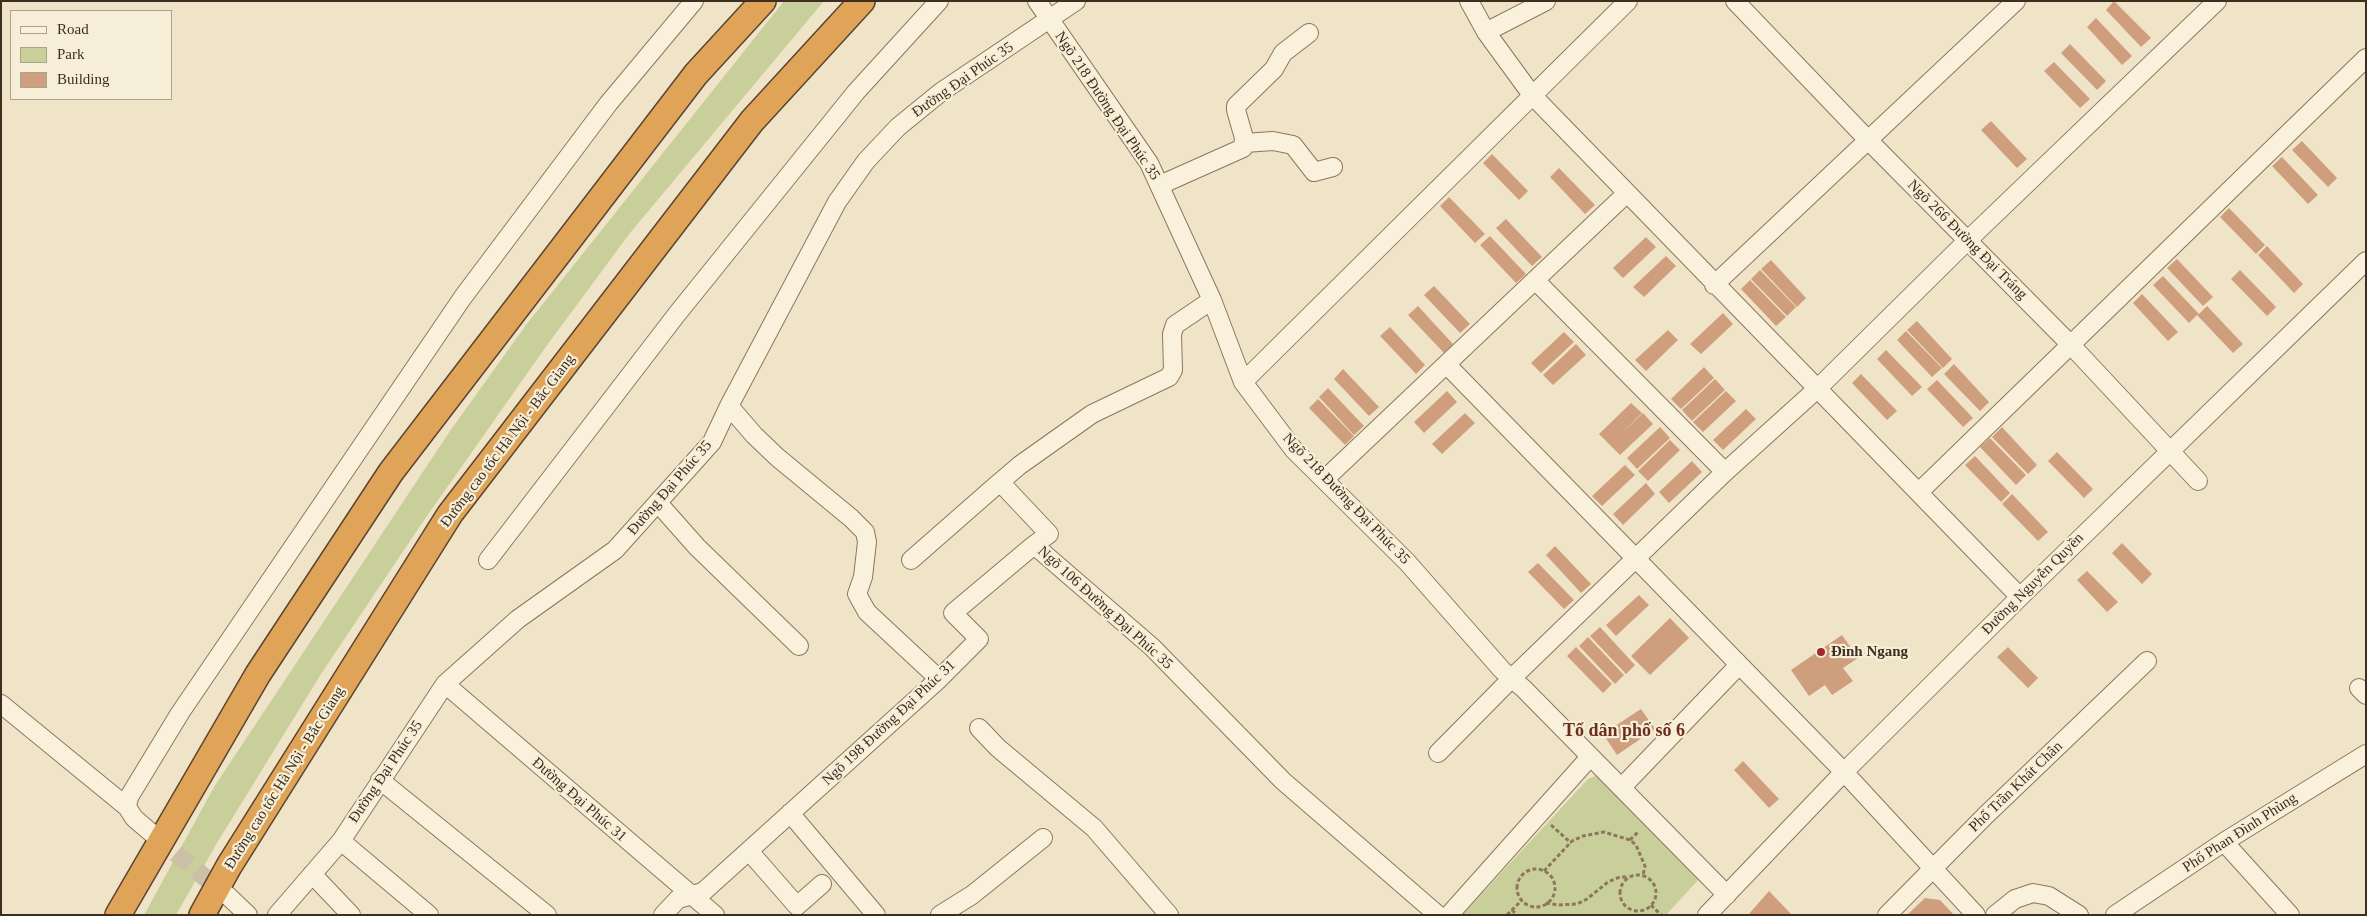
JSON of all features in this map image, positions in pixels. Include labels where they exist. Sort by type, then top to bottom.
[{"type":"highway","points":[[118,915],[258,674],[390,472],[696,74],[763,1]]},
{"type":"highway","name":"Đường cao tốc Hà Nội - Bắc Giang","points":[[202,915],[229,866],[450,514],[752,121],[862,1]]},
{"type":"street","points":[[127,807],[129,797],[180,713],[463,297],[608,104],[694,1]]},
{"type":"street","points":[[488,560],[727,253],[856,92],[939,1]]},
{"type":"street","name":"Ngõ 218 Đường Đại Phúc 35","points":[[1037,1],[1148,163],[1160,185],[1212,300],[1243,382],[1294,450],[1407,562],[1502,670],[1622,787],[1727,895]]},
{"type":"street","name":"Đường Đại Phúc 35","points":[[276,915],[341,841],[445,684],[518,619],[615,550],[712,442],[729,406],[837,202],[866,161],[898,127],[941,92],[1076,1]]},
{"type":"street","points":[[1469,1],[1486,32],[1532,95],[1714,285],[2020,597]]},
{"type":"street","points":[[1486,32],[1546,1]]},
{"type":"street","points":[[1243,382],[1628,1]]},
{"type":"street","name":"Ngõ 266 Đường Đại Tráng","points":[[1735,1],[1869,141],[2070,344],[2198,481]]},
{"type":"street","points":[[1714,285],[2016,1]]},
{"type":"street","points":[[1438,753],[1512,678],[1725,472],[1817,389],[1967,241],[2217,1]]},
{"type":"street","points":[[1160,185],[1240,151],[1245,143],[1236,106],[1274,69],[1283,53],[1309,33]]},
{"type":"street","points":[[1919,492],[2366,58]]},
{"type":"street","points":[[1245,143],[1274,141],[1293,145],[1314,172],[1333,167]]},
{"type":"street","points":[[1325,479],[1627,193]]},
{"type":"street","name":"Đường Nguyễn Quyền","points":[[1708,915],[1844,772],[2020,597],[2366,261]]},
{"type":"street","points":[[1535,280],[1725,472]]},
{"type":"street","points":[[912,560],[1020,465],[1092,414],[1169,377],[1173,370],[1172,334],[1175,325],[1212,300]]},
{"type":"street","points":[[1447,365],[1844,772],[1976,915]]},
{"type":"street","points":[[729,406],[771,451],[865,532],[867,542],[863,578],[857,594],[867,612],[940,679]]},
{"type":"street","name":"Ngõ 106 Đường Đại Phúc 35","points":[[1000,482],[1049,534],[1034,545],[1152,647],[1283,781],[1438,915]]},
{"type":"street","points":[[658,503],[697,547],[799,646]]},
{"type":"street","name":"Ngõ 198 Đường Đại Phúc 31","points":[[663,915],[678,899],[703,892],[940,679],[979,639],[953,613],[1034,545]]},
{"type":"street","name":"Phố Trần Khát Chân","points":[[1887,915],[2147,661]]},
{"type":"street","points":[[1622,787],[1740,665]]},
{"type":"street","name":"Đường Đại Phúc 31","points":[[445,684],[690,896],[715,915]]},
{"type":"street","points":[[1,704],[127,807],[134,818],[155,836]]},
{"type":"street","points":[[979,728],[998,748],[1094,828],[1169,915]]},
{"type":"street","name":"Phố Phan Đình Phùng","points":[[2115,915],[2224,842],[2366,754]]},
{"type":"street","points":[[1449,915],[1590,757]]},
{"type":"street","points":[[380,780],[547,915]]},
{"type":"street","points":[[790,813],[876,915]]},
{"type":"street","points":[[940,915],[972,895],[1043,838]]},
{"type":"street","points":[[341,841],[429,915]]},
{"type":"street","points":[[2224,842],[2290,915]]},
{"type":"street","points":[[749,851],[797,906],[822,884]]},
{"type":"street","points":[[312,874],[351,915]]},
{"type":"street","points":[[1995,915],[2015,898],[2033,893],[2049,896],[2079,915]]},
{"type":"street","points":[[227,896],[248,915]]},
{"type":"path","points":[[1548,822],[1571,843]]},
{"type":"path","points":[[1544,871],[1571,843],[1583,836],[1604,832],[1630,840],[1642,857],[1645,866],[1643,875]]},
{"type":"path","points":[[1546,903],[1553,894],[1554,885],[1550,876],[1544,871],[1532,870],[1521,877],[1517,890],[1522,900],[1535,906],[1546,903],[1566,906],[1577,904],[1587,899],[1608,882],[1620,877],[1628,878]]},
{"type":"path","points":[[1636,874],[1643,875],[1652,881],[1656,890],[1655,899],[1651,905],[1638,911],[1627,908],[1621,898],[1621,887],[1628,878],[1636,874]]},
{"type":"path","points":[[1507,915],[1522,900]]},
{"type":"path","points":[[1651,905],[1661,915]]},
{"type":"path","points":[[1512,910],[1517,915]]},
{"type":"green space","points":[[784,1],[824,1],[630,233],[545,348],[420,526],[321,674],[217,843],[176,915],[144,915],[214,787],[450,431],[526,325]]},
{"type":"green space","points":[[1600,774],[1700,878],[1666,915],[1462,915],[1588,779]]},
{"type":"building","points":[[2114,1],[2151,38],[2141,47],[2106,10]]},
{"type":"building","points":[[2096,18],[2132,56],[2122,65],[2087,27]]},
{"type":"building","points":[[2070,44],[2106,81],[2097,90],[2061,53]]},
{"type":"building","points":[[2054,62],[2090,99],[2080,108],[2044,71]]},
{"type":"building","points":[[1991,121],[2027,159],[2017,168],[1981,130]]},
{"type":"building","points":[[2302,141],[2337,178],[2328,187],[2292,150]]},
{"type":"building","points":[[1492,154],[1528,191],[1519,200],[1483,163]]},
{"type":"building","points":[[2282,157],[2318,195],[2308,204],[2272,166]]},
{"type":"building","points":[[1559,168],[1595,205],[1585,214],[1550,177]]},
{"type":"building","points":[[1449,197],[1485,234],[1475,243],[1440,206]]},
{"type":"building","points":[[2229,208],[2265,245],[2256,254],[2220,217]]},
{"type":"building","points":[[1506,219],[1542,257],[1532,266],[1496,228]]},
{"type":"building","points":[[1490,236],[1526,274],[1516,283],[1480,245]]},
{"type":"building","points":[[1646,237],[1656,247],[1623,278],[1613,268]]},
{"type":"building","points":[[2267,246],[2303,284],[2294,293],[2258,255]]},
{"type":"building","points":[[1666,256],[1676,266],[1644,297],[1633,287]]},
{"type":"building","points":[[2177,259],[2213,297],[2203,306],[2167,268]]},
{"type":"building","points":[[1771,260],[1806,298],[1797,307],[1761,269]]},
{"type":"building","points":[[1760,270],[1796,307],[1787,316],[1751,279]]},
{"type":"building","points":[[2240,270],[2276,307],[2267,316],[2231,279]]},
{"type":"building","points":[[2163,276],[2199,314],[2207,306],[2243,344],[2233,353],[2197,315],[2189,323],[2153,285]]},
{"type":"building","points":[[1750,280],[1786,317],[1776,326],[1741,289]]},
{"type":"building","points":[[1434,286],[1470,324],[1460,333],[1424,295]]},
{"type":"building","points":[[2142,294],[2178,332],[2168,341],[2133,303]]},
{"type":"building","points":[[1418,306],[1453,344],[1444,353],[1408,315]]},
{"type":"building","points":[[1723,313],[1733,324],[1701,354],[1690,344]]},
{"type":"building","points":[[1917,321],[1952,359],[1943,368],[1907,330]]},
{"type":"building","points":[[1390,327],[1425,365],[1416,374],[1380,336]]},
{"type":"building","points":[[1668,330],[1678,340],[1646,371],[1635,360]]},
{"type":"building","points":[[1906,331],[1942,368],[1932,377],[1897,340]]},
{"type":"building","points":[[1564,332],[1574,342],[1541,373],[1531,363]]},
{"type":"building","points":[[1576,344],[1586,355],[1553,385],[1543,375]]},
{"type":"building","points":[[1886,350],[1922,387],[1912,396],[1877,359]]},
{"type":"building","points":[[1954,364],[1989,402],[1980,411],[1944,374]]},
{"type":"building","points":[[1704,367],[1714,378],[1681,409],[1671,399]]},
{"type":"building","points":[[1343,369],[1379,407],[1369,416],[1334,379]]},
{"type":"building","points":[[1861,374],[1897,411],[1887,420],[1852,383]]},
{"type":"building","points":[[1715,379],[1725,390],[1692,421],[1682,410]]},
{"type":"building","points":[[1937,380],[1973,418],[1963,427],[1927,389]]},
{"type":"building","points":[[1328,388],[1364,426],[1354,435],[1319,397]]},
{"type":"building","points":[[1447,391],[1457,402],[1424,433],[1414,422]]},
{"type":"building","points":[[1726,391],[1736,401],[1703,432],[1693,422]]},
{"type":"building","points":[[1318,399],[1354,436],[1345,445],[1309,408]]},
{"type":"building","points":[[1631,403],[1642,413],[1621,434],[1643,413],[1653,424],[1620,455],[1599,434]]},
{"type":"building","points":[[1746,409],[1756,419],[1723,450],[1713,440]]},
{"type":"building","points":[[1465,413],[1475,423],[1442,454],[1432,444]]},
{"type":"building","points":[[1660,427],[1670,438],[1637,469],[1627,458]]},
{"type":"building","points":[[2002,427],[2037,465],[2028,474],[1992,437]]},
{"type":"building","points":[[1990,438],[2026,475],[2016,485],[1980,447]]},
{"type":"building","points":[[1670,440],[1680,450],[1648,481],[1638,471]]},
{"type":"building","points":[[2057,452],[2093,489],[2084,498],[2048,461]]},
{"type":"building","points":[[1975,456],[2010,493],[2001,502],[1965,465]]},
{"type":"building","points":[[1692,461],[1702,472],[1669,503],[1659,492]]},
{"type":"building","points":[[1625,465],[1635,475],[1602,506],[1592,496]]},
{"type":"building","points":[[1646,483],[1655,494],[1623,525],[1613,514]]},
{"type":"building","points":[[2012,494],[2048,532],[2038,541],[2002,504]]},
{"type":"building","points":[[2122,543],[2152,574],[2142,584],[2112,553]]},
{"type":"building","points":[[1555,546],[1591,584],[1581,593],[1546,555]]},
{"type":"building","points":[[1538,563],[1574,600],[1564,609],[1528,572]]},
{"type":"building","points":[[2087,571],[2118,602],[2107,612],[2077,580]]},
{"type":"building","points":[[1639,595],[1649,605],[1616,636],[1606,625]]},
{"type":"building","points":[[1670,618],[1689,638],[1650,675],[1631,656]]},
{"type":"building","points":[[1600,627],[1635,665],[1626,674],[1590,636]]},
{"type":"building","points":[[1842,635],[1858,658],[1843,668],[1853,681],[1832,695],[1825,685],[1809,696],[1791,670]]},
{"type":"building","points":[[1588,637],[1624,675],[1615,684],[1579,646]]},
{"type":"building","points":[[1576,647],[1612,684],[1603,693],[1567,656]]},
{"type":"building","points":[[2008,647],[2038,678],[2028,688],[1997,657]]},
{"type":"building","points":[[1641,709],[1655,729],[1617,755],[1603,734]]},
{"type":"building","points":[[1743,761],[1779,799],[1769,808],[1734,770]]},
{"type":"building","points":[[1769,891],[1792,915],[1748,915]]},
{"type":"building","points":[[1925,898],[1940,900],[1954,915],[1907,915]]},
{"type":"tunnel","points":[[155,836],[226,895]]},
{"type":"place","name":"Đình Ngang","points":[[1821,652]]},
{"type":"district","name":"Tổ dân phố số 6","points":[[1624,731]]}]
